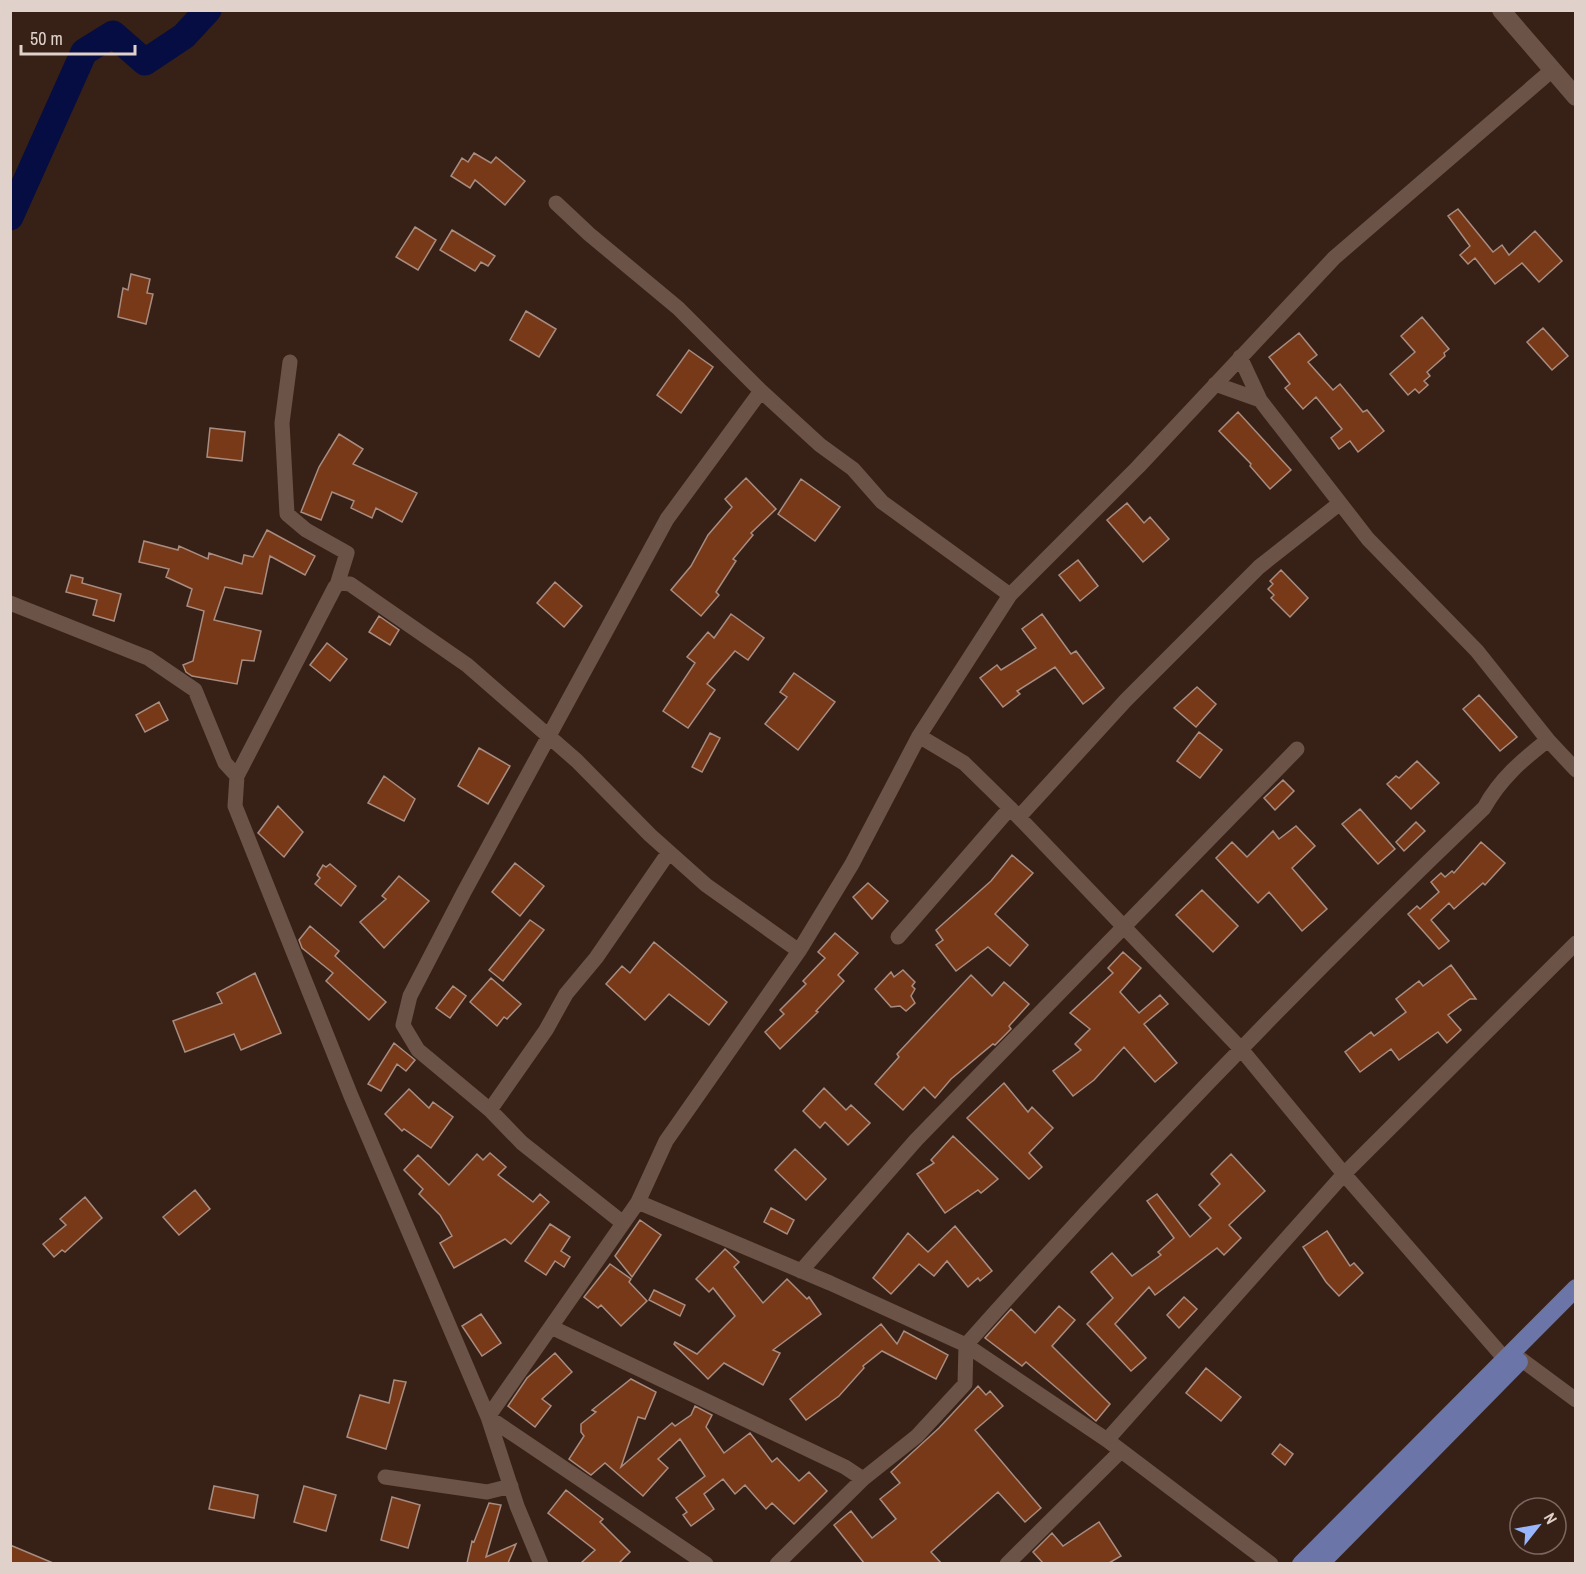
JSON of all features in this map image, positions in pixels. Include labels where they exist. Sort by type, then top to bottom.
[{"type":"main road","points":[[1320,1563],[1513,1360],[1575,1288]]},
{"type":"main road","points":[[1301,1563],[1513,1360],[1575,1306]]},
{"type":"street","points":[[1501,10],[1575,97]]},
{"type":"street","points":[[488,1417],[638,1202],[666,1141],[799,951],[852,864],[919,736],[1010,595],[1334,258],[1551,71]]},
{"type":"street","points":[[556,202],[589,234],[678,308],[761,391],[820,445],[853,469],[882,502],[1010,595]]},
{"type":"street","points":[[1240,357],[1260,400],[1368,540],[1477,651],[1575,770]]},
{"type":"street","points":[[290,362],[282,423],[287,514],[306,530],[347,553],[338,585],[237,776],[235,806],[351,1096],[488,1417],[511,1486],[541,1563]]},
{"type":"street","points":[[1215,384],[1260,400]]},
{"type":"street","points":[[623,1223],[522,1143],[490,1110],[418,1050],[403,1025],[410,996],[667,519],[761,391]]},
{"type":"street","points":[[898,937],[1015,812],[1259,567],[1340,504]]},
{"type":"street","points":[[338,585],[344,582],[350,584],[467,665],[550,737],[706,885],[799,951]]},
{"type":"street","points":[[10,603],[148,658],[195,690],[225,763],[237,776]]},
{"type":"street","points":[[919,736],[964,763],[1015,812],[1241,1049],[1344,1174],[1513,1360],[1575,1401]]},
{"type":"street","points":[[777,1563],[863,1479],[917,1436],[965,1384],[966,1345],[1058,1240],[1241,1049],[1484,808],[1493,792],[1514,767],[1548,740]]},
{"type":"street","points":[[801,1270],[916,1140],[1125,929],[1297,750]]},
{"type":"street","points":[[490,1110],[546,1030],[566,994],[596,958],[669,852]]},
{"type":"street","points":[[1107,1440],[1344,1174],[1575,943]]},
{"type":"street","points":[[638,1202],[801,1270],[966,1345],[1107,1440],[1272,1563]]},
{"type":"street","points":[[551,1327],[834,1462],[863,1479]]},
{"type":"street","points":[[488,1417],[706,1563]]},
{"type":"street","points":[[1007,1563],[1121,1451]]},
{"type":"street","points":[[385,1477],[487,1492],[511,1486]]},
{"type":"building","points":[[474,153],[491,163],[496,157],[525,181],[505,205],[475,180],[470,188],[451,176],[462,158],[468,162]]},
{"type":"building","points":[[1458,209],[1493,252],[1502,245],[1509,255],[1535,231],[1562,261],[1539,282],[1522,263],[1495,284],[1475,258],[1468,264],[1460,255],[1470,246],[1448,216]]},
{"type":"building","points":[[415,227],[436,240],[418,270],[396,257]]},
{"type":"building","points":[[452,230],[495,256],[488,266],[481,262],[475,271],[440,250]]},
{"type":"building","points":[[131,274],[150,279],[147,293],[153,294],[146,324],[118,317],[123,288],[128,290]]},
{"type":"building","points":[[526,311],[556,329],[539,357],[510,340]]},
{"type":"building","points":[[1422,317],[1449,349],[1444,353],[1445,356],[1427,372],[1430,376],[1424,381],[1428,385],[1419,393],[1415,389],[1408,395],[1390,374],[1415,352],[1401,336]]},
{"type":"building","points":[[1543,328],[1568,356],[1552,370],[1527,342]]},
{"type":"building","points":[[1299,333],[1317,355],[1308,362],[1333,390],[1340,384],[1363,412],[1367,410],[1384,431],[1358,452],[1350,441],[1339,449],[1331,438],[1342,429],[1316,397],[1303,409],[1285,388],[1290,384],[1269,357]]},
{"type":"building","points":[[689,350],[713,367],[681,413],[657,395]]},
{"type":"building","points":[[1238,412],[1291,470],[1270,489],[1250,466],[1251,464],[1219,431]]},
{"type":"building","points":[[210,428],[245,432],[242,461],[207,457]]},
{"type":"building","points":[[339,434],[363,449],[353,464],[417,493],[402,522],[376,508],[372,518],[351,508],[354,501],[332,492],[321,520],[301,512],[319,467]]},
{"type":"building","points":[[746,478],[776,509],[751,533],[753,535],[733,559],[736,561],[716,592],[719,595],[701,616],[671,590],[691,566],[708,535],[732,507],[725,499]]},
{"type":"building","points":[[801,479],[840,507],[815,541],[778,514]]},
{"type":"building","points":[[1127,503],[1144,523],[1150,517],[1169,539],[1143,562],[1107,520]]},
{"type":"building","points":[[267,530],[315,556],[305,575],[270,556],[262,594],[225,587],[214,620],[261,631],[254,661],[242,660],[237,684],[192,676],[186,672],[183,665],[193,661],[204,611],[187,606],[192,589],[166,577],[169,569],[139,562],[144,541],[178,550],[179,546],[208,559],[209,553],[242,564],[244,555],[253,557]]},
{"type":"building","points":[[1078,560],[1098,586],[1080,601],[1059,575]]},
{"type":"building","points":[[1281,570],[1308,598],[1290,617],[1271,598],[1274,595],[1268,589],[1273,584],[1270,581]]},
{"type":"building","points":[[71,575],[83,578],[82,583],[121,594],[114,621],[93,615],[97,600],[66,592]]},
{"type":"building","points":[[555,582],[582,606],[564,627],[537,603]]},
{"type":"building","points":[[731,614],[764,638],[748,660],[735,651],[707,684],[715,690],[688,728],[663,711],[695,663],[687,657],[708,632],[714,638]]},
{"type":"building","points":[[1042,614],[1071,654],[1076,651],[1104,688],[1083,704],[1055,667],[1017,691],[1020,694],[1003,707],[980,678],[997,665],[1001,670],[1036,648],[1022,629]]},
{"type":"building","points":[[379,616],[399,630],[390,645],[369,632]]},
{"type":"building","points":[[327,643],[347,659],[330,681],[310,665]]},
{"type":"building","points":[[794,673],[835,702],[798,750],[765,724],[787,697],[780,692]]},
{"type":"building","points":[[1197,687],[1216,704],[1196,727],[1174,708]]},
{"type":"building","points":[[1479,695],[1517,737],[1500,751],[1463,709]]},
{"type":"building","points":[[159,702],[168,720],[145,732],[136,715]]},
{"type":"building","points":[[1199,732],[1222,750],[1200,778],[1177,761]]},
{"type":"building","points":[[710,733],[720,738],[702,772],[692,767]]},
{"type":"building","points":[[479,748],[510,766],[488,804],[458,786]]},
{"type":"building","points":[[1417,761],[1439,783],[1411,809],[1387,784],[1396,776],[1399,778]]},
{"type":"building","points":[[384,776],[415,799],[404,821],[368,803]]},
{"type":"building","points":[[1283,780],[1294,791],[1275,810],[1264,798]]},
{"type":"building","points":[[278,806],[303,832],[284,857],[258,833]]},
{"type":"building","points":[[1360,809],[1395,849],[1378,864],[1342,824]]},
{"type":"building","points":[[1416,822],[1425,831],[1404,851],[1396,842]]},
{"type":"building","points":[[1296,826],[1315,846],[1292,868],[1327,909],[1302,931],[1269,892],[1258,903],[1216,858],[1232,842],[1247,857],[1273,831],[1279,839]]},
{"type":"building","points":[[1481,842],[1505,863],[1485,885],[1483,883],[1454,909],[1449,903],[1431,920],[1449,941],[1439,949],[1408,914],[1417,906],[1420,909],[1439,892],[1431,882],[1441,873],[1445,877],[1452,871],[1454,873]]},
{"type":"building","points":[[1012,855],[1033,873],[995,914],[1028,945],[1010,966],[988,947],[956,971],[936,945],[943,940],[936,930],[991,881]]},
{"type":"building","points":[[515,863],[544,886],[520,916],[492,892]]},
{"type":"building","points":[[330,864],[356,886],[341,906],[315,884],[320,878],[317,875],[323,865],[326,867]]},
{"type":"building","points":[[399,876],[429,901],[384,948],[360,922],[386,899],[382,896]]},
{"type":"building","points":[[868,883],[888,901],[872,919],[853,897]]},
{"type":"building","points":[[1202,890],[1238,926],[1213,952],[1176,915]]},
{"type":"building","points":[[530,920],[544,930],[503,981],[489,970]]},
{"type":"building","points":[[310,926],[339,951],[335,956],[386,1002],[369,1020],[326,981],[333,973],[302,948],[299,940]]},
{"type":"building","points":[[835,933],[858,953],[838,975],[844,981],[816,1011],[818,1012],[780,1049],[765,1032],[784,1014],[780,1010],[806,984],[803,981],[825,958],[818,952]]},
{"type":"building","points":[[654,942],[727,1002],[709,1025],[669,994],[645,1020],[606,984],[622,966],[630,973]]},
{"type":"building","points":[[1123,952],[1141,968],[1120,992],[1139,1013],[1160,995],[1168,1004],[1144,1024],[1177,1063],[1155,1082],[1124,1047],[1094,1080],[1073,1096],[1053,1071],[1081,1050],[1075,1044],[1090,1029],[1070,1013],[1113,973],[1108,968]]},
{"type":"building","points":[[1451,965],[1476,999],[1470,999],[1448,1015],[1461,1030],[1447,1043],[1438,1032],[1399,1060],[1391,1049],[1360,1072],[1345,1052],[1371,1032],[1374,1036],[1406,1012],[1396,999],[1419,981],[1423,986]]},
{"type":"building","points":[[903,970],[915,982],[912,986],[915,989],[911,996],[915,1003],[906,1011],[900,1006],[891,1007],[875,989],[891,972],[894,977]]},
{"type":"building","points":[[255,973],[281,1033],[241,1050],[234,1034],[185,1052],[173,1021],[222,1003],[217,993]]},
{"type":"building","points":[[971,975],[992,996],[1004,982],[1029,1004],[1009,1026],[1011,1029],[995,1045],[993,1044],[951,1079],[935,1098],[924,1087],[903,1110],[875,1084],[899,1057],[897,1054]]},
{"type":"building","points":[[491,978],[521,1004],[507,1019],[504,1017],[497,1026],[470,1002]]},
{"type":"building","points":[[453,986],[466,996],[450,1018],[436,1008]]},
{"type":"building","points":[[394,1043],[415,1060],[406,1071],[397,1064],[381,1091],[368,1084]]},
{"type":"building","points":[[1004,1083],[1028,1112],[1032,1107],[1053,1128],[1029,1153],[1042,1167],[1029,1179],[967,1118]]},
{"type":"building","points":[[824,1088],[846,1110],[851,1105],[870,1123],[848,1145],[825,1122],[820,1128],[803,1111]]},
{"type":"building","points":[[409,1089],[429,1108],[433,1102],[453,1117],[431,1148],[404,1129],[402,1131],[385,1114]]},
{"type":"building","points":[[953,1136],[998,1179],[981,1193],[978,1190],[945,1213],[917,1174],[934,1163],[931,1160]]},
{"type":"building","points":[[795,1149],[826,1179],[806,1200],[775,1170]]},
{"type":"building","points":[[490,1153],[506,1167],[498,1175],[533,1202],[540,1194],[549,1202],[511,1244],[505,1239],[454,1268],[440,1243],[452,1236],[440,1215],[419,1194],[423,1189],[404,1170],[418,1155],[449,1185],[477,1154],[483,1160]]},
{"type":"building","points":[[1231,1154],[1265,1191],[1229,1225],[1241,1238],[1224,1255],[1217,1248],[1155,1295],[1149,1287],[1115,1324],[1146,1358],[1131,1371],[1087,1324],[1113,1298],[1091,1272],[1112,1253],[1132,1276],[1161,1255],[1158,1252],[1174,1238],[1147,1201],[1157,1194],[1190,1237],[1211,1218],[1199,1205],[1220,1184],[1211,1174]]},
{"type":"building","points":[[195,1190],[210,1209],[179,1235],[163,1217]]},
{"type":"building","points":[[85,1197],[102,1218],[65,1252],[62,1250],[54,1257],[43,1244],[66,1225],[60,1219]]},
{"type":"building","points":[[771,1208],[794,1220],[787,1234],[764,1222]]},
{"type":"building","points":[[640,1220],[661,1235],[632,1277],[615,1256]]},
{"type":"building","points":[[550,1224],[570,1237],[561,1251],[570,1257],[564,1267],[555,1261],[546,1275],[525,1261]]},
{"type":"building","points":[[955,1226],[992,1271],[980,1281],[978,1278],[968,1287],[947,1261],[934,1276],[919,1264],[891,1294],[873,1278],[908,1233],[928,1252]]},
{"type":"building","points":[[1327,1231],[1350,1266],[1354,1263],[1363,1273],[1339,1296],[1326,1282],[1303,1247]]},
{"type":"building","points":[[725,1249],[739,1262],[734,1267],[763,1303],[787,1279],[807,1299],[809,1297],[821,1314],[773,1350],[780,1353],[763,1385],[724,1363],[708,1379],[674,1344],[675,1342],[697,1354],[735,1316],[713,1288],[709,1292],[696,1279]]},
{"type":"building","points":[[610,1264],[631,1279],[629,1282],[647,1301],[621,1326],[601,1305],[598,1308],[584,1297]]},
{"type":"building","points":[[654,1290],[685,1305],[680,1316],[649,1300]]},
{"type":"building","points":[[1184,1297],[1197,1309],[1179,1328],[1167,1315]]},
{"type":"building","points":[[1059,1306],[1075,1320],[1052,1346],[1110,1404],[1096,1421],[1026,1362],[1022,1366],[985,1338],[1011,1309],[1035,1333]]},
{"type":"building","points":[[481,1314],[501,1343],[482,1356],[462,1326]]},
{"type":"building","points":[[881,1324],[897,1344],[904,1331],[948,1355],[936,1379],[882,1351],[863,1366],[864,1368],[839,1396],[806,1420],[790,1399]]},
{"type":"building","points":[[555,1353],[572,1372],[542,1399],[551,1406],[535,1427],[508,1406],[527,1378]]},
{"type":"building","points":[[1206,1368],[1241,1397],[1221,1421],[1186,1393]]},
{"type":"building","points":[[631,1379],[656,1392],[645,1419],[638,1417],[621,1467],[672,1423],[675,1426],[691,1415],[695,1406],[712,1415],[706,1427],[724,1453],[750,1433],[772,1462],[777,1458],[799,1481],[809,1472],[827,1491],[794,1524],[772,1503],[766,1509],[745,1485],[735,1494],[723,1479],[704,1494],[714,1509],[691,1526],[683,1515],[687,1512],[676,1498],[705,1476],[680,1439],[658,1459],[668,1468],[643,1496],[605,1463],[591,1475],[569,1459],[584,1436],[581,1432],[581,1424],[596,1412],[592,1410]]},
{"type":"building","points":[[394,1380],[406,1382],[386,1449],[347,1437],[360,1395],[389,1403]]},
{"type":"building","points":[[978,1386],[986,1395],[990,1391],[1003,1406],[975,1430],[1041,1508],[1025,1522],[998,1492],[931,1552],[941,1563],[864,1563],[834,1525],[851,1511],[872,1538],[896,1519],[880,1499],[900,1483],[891,1472],[939,1428]]},
{"type":"building","points":[[1280,1444],[1293,1454],[1285,1465],[1272,1454]]},
{"type":"building","points":[[214,1486],[258,1495],[254,1518],[209,1509]]},
{"type":"building","points":[[304,1486],[336,1495],[326,1531],[294,1522]]},
{"type":"building","points":[[566,1490],[603,1519],[600,1522],[630,1552],[619,1563],[581,1563],[595,1550],[548,1513]]},
{"type":"building","points":[[392,1497],[420,1505],[408,1548],[381,1540]]},
{"type":"building","points":[[489,1503],[501,1505],[486,1557],[516,1544],[508,1563],[467,1563],[472,1541],[474,1542]]},
{"type":"building","points":[[1099,1522],[1121,1556],[1109,1563],[1043,1563],[1033,1552],[1052,1533],[1063,1546]]},
{"type":"building","points":[[10,1545],[53,1563],[10,1563]]},
{"type":"waterway","points":[[10,217],[84,52],[113,34],[145,62],[184,36],[208,10]]}]
